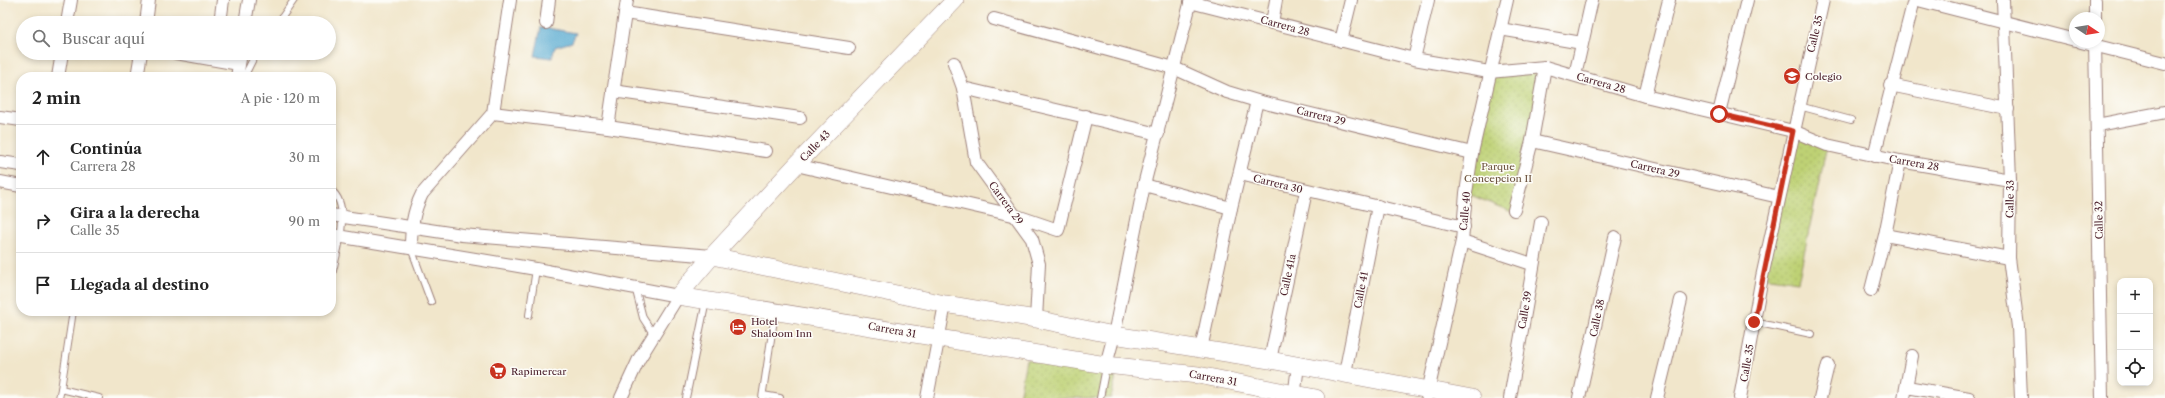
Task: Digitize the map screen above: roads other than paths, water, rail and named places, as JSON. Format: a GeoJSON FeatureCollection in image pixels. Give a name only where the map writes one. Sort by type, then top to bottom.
{"type":"FeatureCollection","features":[{"type":"Feature","properties":{"kind":"street"},"geometry":{"type":"LineString","coordinates":[[68,16],[70,0]]}},
{"type":"Feature","properties":{"kind":"street"},"geometry":{"type":"LineString","coordinates":[[147,16],[149,0]]}},
{"type":"Feature","properties":{"kind":"street"},"geometry":{"type":"LineString","coordinates":[[221,16],[223,0]]}},
{"type":"Feature","properties":{"kind":"street"},"geometry":{"type":"LineString","coordinates":[[246,16],[249,0]]}},
{"type":"Feature","properties":{"kind":"street"},"geometry":{"type":"LineString","coordinates":[[411,248],[411,227],[415,208],[422,194],[493,113],[510,0]]}},
{"type":"Feature","properties":{"kind":"street"},"geometry":{"type":"LineString","coordinates":[[546,23],[549,0]]}},
{"type":"Feature","properties":{"kind":"street"},"geometry":{"type":"LineString","coordinates":[[608,127],[627,0]]}},
{"type":"Feature","properties":{"kind":"street","name":"Calle 43"},"geometry":{"type":"LineString","coordinates":[[678,296],[712,256],[796,165],[955,0]]}},
{"type":"Feature","properties":{"kind":"street"},"geometry":{"type":"LineString","coordinates":[[1272,23],[1276,0]]}},
{"type":"Feature","properties":{"kind":"street"},"geometry":{"type":"LineString","coordinates":[[1341,41],[1351,0]]}},
{"type":"Feature","properties":{"kind":"street"},"geometry":{"type":"LineString","coordinates":[[1414,59],[1428,0]]}},
{"type":"Feature","properties":{"kind":"street","name":"Calle 40"},"geometry":{"type":"LineString","coordinates":[[1427,394],[1462,240],[1466,193],[1472,153],[1507,0]]}},
{"type":"Feature","properties":{"kind":"street"},"geometry":{"type":"LineString","coordinates":[[1575,75],[1592,0]]}},
{"type":"Feature","properties":{"kind":"street"},"geometry":{"type":"LineString","coordinates":[[1645,96],[1669,0]]}},
{"type":"Feature","properties":{"kind":"street"},"geometry":{"type":"LineString","coordinates":[[1719,114],[1747,0]]}},
{"type":"Feature","properties":{"kind":"street","name":"Calle 35"},"geometry":{"type":"LineString","coordinates":[[1740,398],[1779,197],[1823,0]]}},
{"type":"Feature","properties":{"kind":"street"},"geometry":{"type":"LineString","coordinates":[[1874,156],[1890,85],[1914,0]]}},
{"type":"Feature","properties":{"kind":"street"},"geometry":{"type":"LineString","coordinates":[[1918,0],[2069,38]]}},
{"type":"Feature","properties":{"kind":"street","name":"Calle 33"},"geometry":{"type":"LineString","coordinates":[[2003,0],[2010,180],[2009,258],[2018,327],[2021,398]]}},
{"type":"Feature","properties":{"kind":"street"},"geometry":{"type":"LineString","coordinates":[[2095,0],[2095,12]]}},
{"type":"Feature","properties":{"kind":"street","name":"Carrera 28"},"geometry":{"type":"LineString","coordinates":[[1174,68],[1190,1],[1414,59],[1490,72],[1545,67],[1645,96],[1793,131],[1827,145],[1900,161],[2010,180]]}},
{"type":"Feature","properties":{"kind":"street"},"geometry":{"type":"LineString","coordinates":[[625,13],[849,48]]}},
{"type":"Feature","properties":{"kind":"street","name":"Carrera 29"},"geometry":{"type":"LineString","coordinates":[[994,19],[1174,68],[1227,92],[1257,101],[1472,153]]}},
{"type":"Feature","properties":{"kind":"street"},"geometry":{"type":"LineString","coordinates":[[1500,29],[1582,43]]}},
{"type":"Feature","properties":{"kind":"street"},"geometry":{"type":"LineString","coordinates":[[2105,47],[2165,63]]}},
{"type":"Feature","properties":{"kind":"street","name":"Calle 32"},"geometry":{"type":"LineString","coordinates":[[2095,48],[2102,398]]}},
{"type":"Feature","properties":{"kind":"street"},"geometry":{"type":"LineString","coordinates":[[59,72],[61,60]]}},
{"type":"Feature","properties":{"kind":"street"},"geometry":{"type":"LineString","coordinates":[[138,72],[140,60]]}},
{"type":"Feature","properties":{"kind":"street"},"geometry":{"type":"LineString","coordinates":[[238,72],[240,60]]}},
{"type":"Feature","properties":{"kind":"street","name":"Carrera 29"},"geometry":{"type":"LineString","coordinates":[[954,63],[963,88],[976,162],[1017,216],[1032,240],[1039,264],[1036,319]]}},
{"type":"Feature","properties":{"kind":"street"},"geometry":{"type":"LineString","coordinates":[[1514,210],[1532,141],[1545,67]]}},
{"type":"Feature","properties":{"kind":"street"},"geometry":{"type":"LineString","coordinates":[[1106,365],[1114,335],[1144,185],[1174,68]]}},
{"type":"Feature","properties":{"kind":"street"},"geometry":{"type":"LineString","coordinates":[[1890,85],[2008,109]]}},
{"type":"Feature","properties":{"kind":"street"},"geometry":{"type":"LineString","coordinates":[[963,88],[1158,134]]}},
{"type":"Feature","properties":{"kind":"street"},"geometry":{"type":"LineString","coordinates":[[613,91],[800,118]]}},
{"type":"Feature","properties":{"kind":"street"},"geometry":{"type":"LineString","coordinates":[[1240,174],[1257,101]]}},
{"type":"Feature","properties":{"kind":"street"},"geometry":{"type":"LineString","coordinates":[[2097,125],[2165,112]]}},
{"type":"Feature","properties":{"kind":"street"},"geometry":{"type":"LineString","coordinates":[[493,113],[608,127],[766,151]]}},
{"type":"Feature","properties":{"kind":"street"},"geometry":{"type":"LineString","coordinates":[[796,165],[1017,216],[1058,230],[1086,116]]}},
{"type":"Feature","properties":{"kind":"street"},"geometry":{"type":"LineString","coordinates":[[0,117],[16,119]]}},
{"type":"Feature","properties":{"kind":"street","name":"Carrera 29"},"geometry":{"type":"LineString","coordinates":[[1532,141],[1779,197]]}},
{"type":"Feature","properties":{"kind":"street"},"geometry":{"type":"LineString","coordinates":[[1871,290],[1885,235],[1900,161]]}},
{"type":"Feature","properties":{"kind":"street"},"geometry":{"type":"LineString","coordinates":[[0,162],[16,164]]}},
{"type":"Feature","properties":{"kind":"street","name":"Carrera 30"},"geometry":{"type":"LineString","coordinates":[[1201,349],[1231,208],[1240,174],[1306,191],[1378,206],[1464,227]]}},
{"type":"Feature","properties":{"kind":"street"},"geometry":{"type":"LineString","coordinates":[[0,182],[16,185]]}},
{"type":"Feature","properties":{"kind":"street"},"geometry":{"type":"LineString","coordinates":[[1144,185],[1231,208]]}},
{"type":"Feature","properties":{"kind":"street","name":"Calle 41a"},"geometry":{"type":"LineString","coordinates":[[1270,360],[1306,191]]}},
{"type":"Feature","properties":{"kind":"street","name":"Calle 41"},"geometry":{"type":"LineString","coordinates":[[1345,373],[1378,206]]}},
{"type":"Feature","properties":{"kind":"street"},"geometry":{"type":"LineString","coordinates":[[337,215],[462,235],[712,256],[945,304],[1036,319],[1114,335],[1345,373],[1427,394],[1472,398]]}},
{"type":"Feature","properties":{"kind":"street","name":"Calle 39"},"geometry":{"type":"LineString","coordinates":[[1510,398],[1532,264],[1541,222]]}},
{"type":"Feature","properties":{"kind":"street"},"geometry":{"type":"LineString","coordinates":[[1885,235],[2009,258]]}},
{"type":"Feature","properties":{"kind":"street"},"geometry":{"type":"LineString","coordinates":[[336,236],[536,269],[678,296],[639,359],[621,398]]}},
{"type":"Feature","properties":{"kind":"street","name":"Calle 38"},"geometry":{"type":"LineString","coordinates":[[1579,398],[1615,237]]}},
{"type":"Feature","properties":{"kind":"street"},"geometry":{"type":"LineString","coordinates":[[1462,240],[1532,264]]}},
{"type":"Feature","properties":{"kind":"street","name":"Carrera 31"},"geometry":{"type":"LineString","coordinates":[[678,296],[776,310],[1106,365],[1198,375],[1294,396],[1316,398]]}},
{"type":"Feature","properties":{"kind":"street"},"geometry":{"type":"LineString","coordinates":[[1657,398],[1681,300]]}},
{"type":"Feature","properties":{"kind":"street"},"geometry":{"type":"LineString","coordinates":[[926,398],[945,304]]}},
{"type":"Feature","properties":{"kind":"street"},"geometry":{"type":"LineString","coordinates":[[1912,356],[1905,392],[1969,398]]}},
{"type":"Feature","properties":{"kind":"street"},"geometry":{"type":"LineString","coordinates":[[1294,396],[1298,365]]}},
{"type":"Feature","properties":{"kind":"street"},"geometry":{"type":"LineString","coordinates":[[1820,398],[1828,365]]}},
{"type":"Feature","properties":{"kind":"lane"},"geometry":{"type":"LineString","coordinates":[[283,16],[294,0]]}},
{"type":"Feature","properties":{"kind":"lane"},"geometry":{"type":"LineString","coordinates":[[246,72],[252,60]]}},
{"type":"Feature","properties":{"kind":"lane"},"geometry":{"type":"LineString","coordinates":[[1799,106],[1851,120]]}},
{"type":"Feature","properties":{"kind":"lane"},"geometry":{"type":"LineString","coordinates":[[336,194],[342,205],[337,215],[336,226]]}},
{"type":"Feature","properties":{"kind":"lane"},"geometry":{"type":"LineString","coordinates":[[411,248],[431,302]]}},
{"type":"Feature","properties":{"kind":"lane"},"geometry":{"type":"LineString","coordinates":[[529,315],[536,269]]}},
{"type":"Feature","properties":{"kind":"lane"},"geometry":{"type":"LineString","coordinates":[[635,287],[643,318],[654,335]]}},
{"type":"Feature","properties":{"kind":"lane"},"geometry":{"type":"LineString","coordinates":[[686,398],[707,300]]}},
{"type":"Feature","properties":{"kind":"lane"},"geometry":{"type":"LineString","coordinates":[[776,310],[763,396],[780,398]]}},
{"type":"Feature","properties":{"kind":"lane"},"geometry":{"type":"LineString","coordinates":[[59,398],[72,316]]}},
{"type":"Feature","properties":{"kind":"lane"},"geometry":{"type":"LineString","coordinates":[[1754,322],[1811,334]]}},
{"type":"Feature","properties":{"kind":"lane"},"geometry":{"type":"LineString","coordinates":[[1100,398],[1106,365]]}},
{"type":"Feature","properties":{"kind":"lane"},"geometry":{"type":"LineString","coordinates":[[61,389],[99,398]]}},
{"type":"Feature","properties":{"kind":"water"},"geometry":{"type":"Polygon","coordinates":[[[541,27],[576,33],[572,42],[555,47],[552,58],[535,56],[541,27]]]}},
{"type":"Feature","properties":{"kind":"place","name":"Colegio"},"geometry":{"type":"Point","coordinates":[1792,76]}},
{"type":"Feature","properties":{"kind":"place","name":"Hotel Shaloom Inn"},"geometry":{"type":"Point","coordinates":[738,327]}},
{"type":"Feature","properties":{"kind":"place","name":"Rapimercar"},"geometry":{"type":"Point","coordinates":[498,371]}},
{"type":"Feature","properties":{"kind":"park label","name":"Parque Concepcion II"},"geometry":{"type":"Point","coordinates":[1498,172]}}]}
